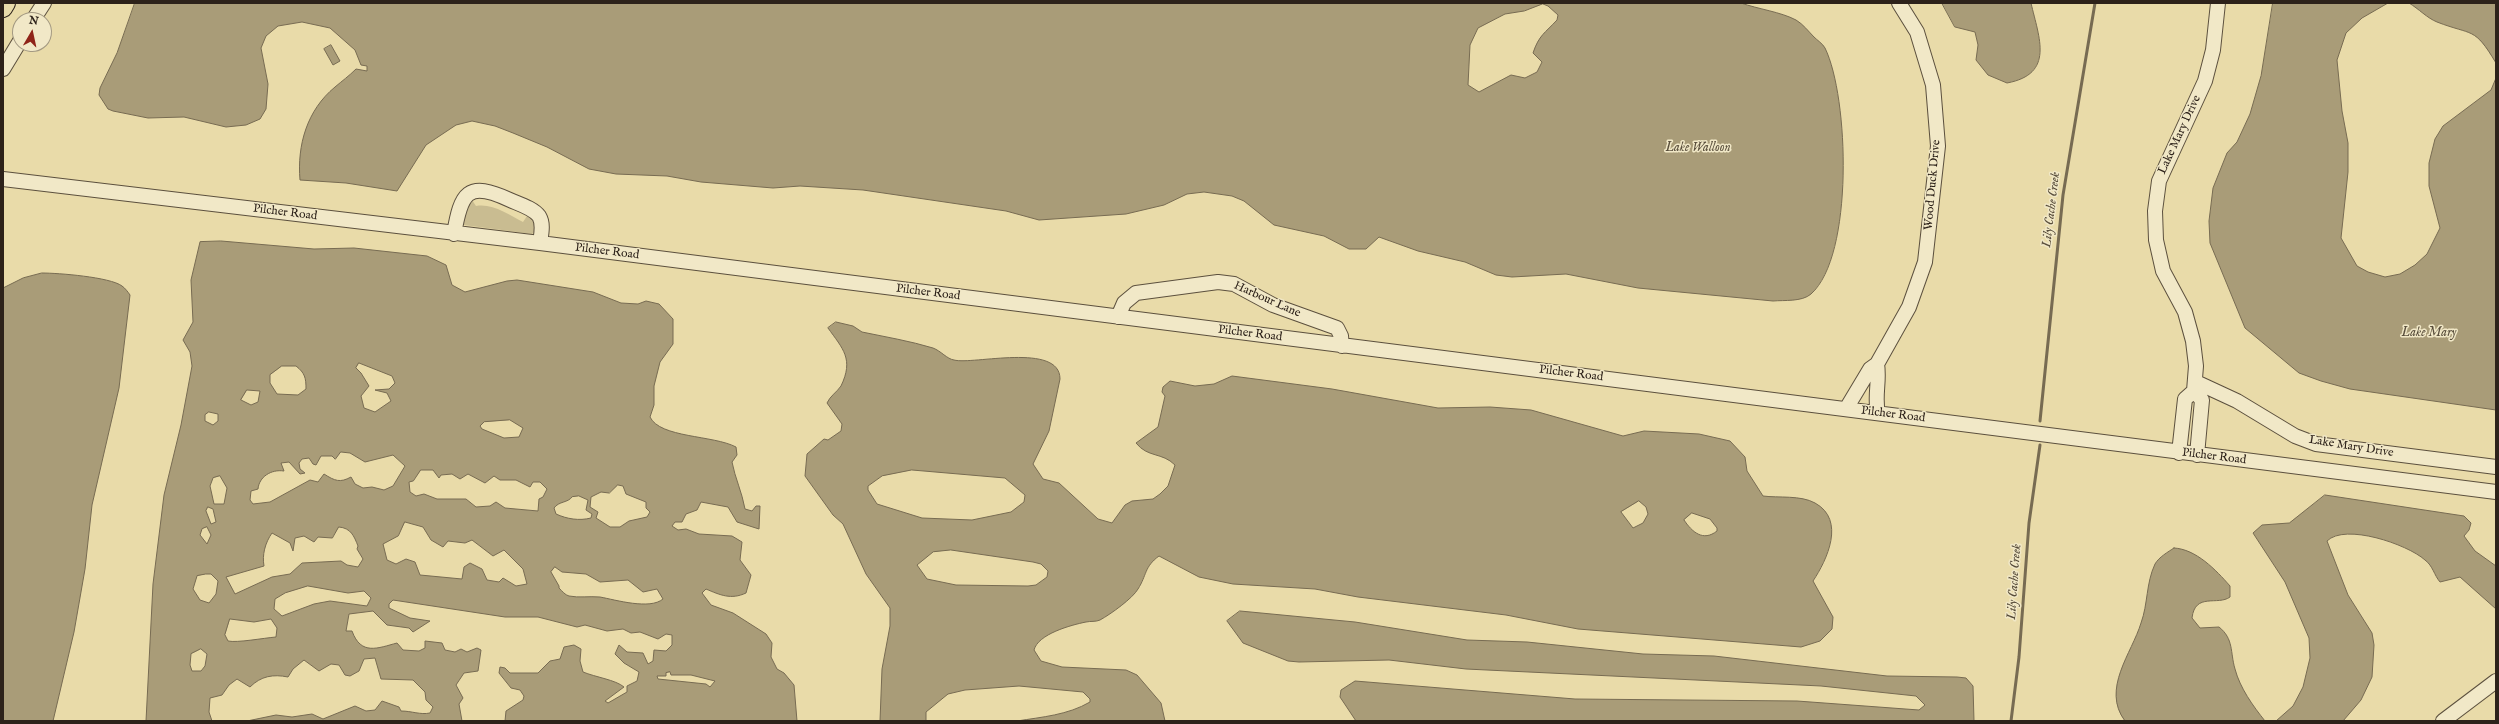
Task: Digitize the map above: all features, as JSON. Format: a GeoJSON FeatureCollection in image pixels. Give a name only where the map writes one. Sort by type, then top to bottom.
{"type":"FeatureCollection","features":[{"type":"Feature","properties":{"kind":"main road"},"geometry":{"type":"LineString","coordinates":[[3,8],[6,3]]}},
{"type":"Feature","properties":{"kind":"street"},"geometry":{"type":"LineString","coordinates":[[39,12],[44,3]]}},
{"type":"Feature","properties":{"kind":"street","name":"Wood Duck Drive"},"geometry":{"type":"LineString","coordinates":[[1846,409],[1870,369],[1877,364],[1909,307],[1925,262],[1938,146],[1933,85],[1917,32],[1899,3]]}},
{"type":"Feature","properties":{"kind":"street","name":"Lake Mary Drive"},"geometry":{"type":"LineString","coordinates":[[2197,455],[2202,400],[2195,387],[2193,341],[2185,312],[2163,271],[2156,240],[2155,211],[2159,182],[2205,81],[2213,50],[2218,3]]}},
{"type":"Feature","properties":{"kind":"street"},"geometry":{"type":"LineString","coordinates":[[3,68],[13,52]]}},
{"type":"Feature","properties":{"kind":"street","name":"Pilcher Road"},"geometry":{"type":"LineString","coordinates":[[3,179],[454,234],[540,243],[1342,346],[1878,412],[2179,453],[2496,492]]}},
{"type":"Feature","properties":{"kind":"street"},"geometry":{"type":"LineString","coordinates":[[454,234],[462,199],[471,193],[488,191],[527,208],[539,216],[542,221],[540,243]]}},
{"type":"Feature","properties":{"kind":"street","name":"Harbour Lane"},"geometry":{"type":"LineString","coordinates":[[1118,317],[1124,302],[1136,293],[1218,282],[1234,284],[1279,308],[1337,328],[1342,346]]}},
{"type":"Feature","properties":{"kind":"street"},"geometry":{"type":"LineString","coordinates":[[1877,364],[1879,374],[1875,398],[1878,412]]}},
{"type":"Feature","properties":{"kind":"street"},"geometry":{"type":"LineString","coordinates":[[2179,453],[2185,399],[2195,387]]}},
{"type":"Feature","properties":{"kind":"street","name":"Lake Mary Drive"},"geometry":{"type":"LineString","coordinates":[[2195,387],[2237,401],[2295,436],[2316,444],[2496,467]]}},
{"type":"Feature","properties":{"kind":"street"},"geometry":{"type":"LineString","coordinates":[[2183,417],[2200,420]]}},
{"type":"Feature","properties":{"kind":"street"},"geometry":{"type":"LineString","coordinates":[[2443,721],[2496,681]]}},
{"type":"Feature","properties":{"kind":"shaded area"},"geometry":{"type":"Polygon","coordinates":[[[470,197],[476,206],[489,206],[495,208],[523,222],[529,213],[535,220],[535,231],[532,234],[464,225],[462,223],[470,197]]]}},
{"type":"Feature","properties":{"kind":"water","name":"Lake Walloon"},"geometry":{"type":"Polygon","coordinates":[[[135,3],[1741,3],[1796,20],[1825,48],[1833,71],[1839,102],[1843,175],[1841,212],[1835,246],[1825,275],[1811,294],[1807,297],[1798,299],[1773,301],[1638,288],[1566,274],[1512,277],[1496,275],[1465,262],[1418,251],[1379,237],[1366,249],[1349,249],[1324,236],[1274,225],[1244,201],[1232,196],[1204,192],[1187,194],[1164,205],[1126,214],[1039,220],[1006,211],[863,190],[800,186],[773,188],[701,182],[667,176],[616,174],[589,169],[547,147],[513,133],[495,126],[472,121],[456,125],[426,145],[397,191],[346,183],[300,180],[299,167],[302,141],[317,106],[325,96],[356,69],[367,71],[367,66],[361,65],[355,50],[330,28],[302,22],[278,26],[266,36],[261,48],[268,84],[266,109],[260,119],[246,125],[226,127],[184,117],[148,118],[108,109],[99,95],[100,88],[117,53],[135,3]],[[1543,4],[1524,11],[1505,14],[1478,28],[1470,45],[1468,85],[1479,92],[1511,75],[1525,78],[1537,72],[1542,62],[1533,53],[1535,47],[1540,38],[1557,20],[1558,15],[1548,6],[1543,4]]]}},
{"type":"Feature","properties":{"kind":"water"},"geometry":{"type":"Polygon","coordinates":[[[1942,3],[2031,3],[2040,41],[2038,63],[2032,72],[2022,78],[2007,83],[1988,75],[1976,60],[1978,45],[1975,32],[1955,27],[1942,3]]]}},
{"type":"Feature","properties":{"kind":"water","name":"Lake Mary"},"geometry":{"type":"Polygon","coordinates":[[[2273,3],[2388,3],[2362,18],[2346,33],[2337,60],[2342,111],[2348,143],[2348,172],[2341,238],[2357,266],[2368,272],[2385,277],[2400,274],[2415,265],[2427,254],[2440,228],[2429,186],[2429,163],[2435,139],[2443,126],[2491,90],[2496,78],[2496,410],[2350,389],[2321,381],[2299,373],[2245,328],[2210,243],[2209,221],[2213,188],[2227,153],[2237,142],[2250,114],[2261,76],[2273,3]]]}},
{"type":"Feature","properties":{"kind":"water"},"geometry":{"type":"Polygon","coordinates":[[[2409,3],[2496,3],[2496,63],[2489,51],[2477,37],[2466,31],[2433,20],[2409,3]]]}},
{"type":"Feature","properties":{"kind":"water"},"geometry":{"type":"Polygon","coordinates":[[[331,45],[340,61],[333,65],[324,49],[331,45]]]}},
{"type":"Feature","properties":{"kind":"water"},"geometry":{"type":"Polygon","coordinates":[[[221,241],[314,249],[354,248],[427,256],[446,265],[452,285],[465,292],[507,281],[517,280],[593,292],[621,303],[638,304],[646,301],[659,304],[673,319],[673,344],[660,362],[654,386],[654,405],[650,417],[656,424],[664,429],[676,433],[726,443],[736,447],[737,455],[732,462],[745,509],[752,511],[756,506],[760,506],[759,529],[737,522],[728,507],[701,502],[697,510],[686,514],[682,522],[675,522],[672,526],[678,530],[686,529],[699,534],[732,536],[742,542],[740,560],[751,575],[746,593],[735,596],[726,596],[706,589],[702,593],[711,605],[733,613],[766,634],[772,643],[771,657],[777,669],[784,673],[794,685],[797,721],[505,721],[506,711],[523,700],[524,696],[520,690],[511,688],[499,673],[500,667],[505,668],[510,673],[538,673],[550,661],[560,659],[564,647],[574,645],[581,649],[580,661],[583,672],[616,682],[624,687],[605,701],[608,703],[627,692],[627,686],[637,681],[639,672],[624,663],[615,654],[619,645],[627,652],[643,653],[648,664],[653,661],[654,650],[666,651],[672,645],[672,635],[666,634],[658,639],[640,632],[631,633],[623,629],[607,631],[585,625],[577,627],[538,617],[505,617],[393,600],[389,604],[389,608],[410,618],[430,621],[413,632],[409,628],[387,625],[373,611],[349,614],[346,631],[352,631],[360,644],[371,648],[383,647],[397,643],[403,650],[419,651],[425,648],[425,641],[442,643],[445,650],[455,652],[461,649],[467,652],[477,648],[481,650],[478,671],[464,673],[456,685],[463,698],[459,704],[462,721],[247,721],[276,715],[292,717],[312,714],[323,719],[355,706],[366,711],[375,710],[382,701],[399,707],[401,711],[423,714],[430,713],[433,707],[426,700],[425,692],[413,680],[381,679],[375,658],[364,659],[359,671],[350,676],[345,675],[339,665],[331,664],[319,671],[304,660],[293,669],[288,677],[272,676],[263,678],[258,680],[250,687],[237,679],[229,685],[222,695],[210,698],[209,712],[212,721],[146,721],[153,584],[164,495],[181,425],[192,366],[190,352],[183,340],[193,322],[191,280],[200,242],[221,241]],[[359,363],[356,368],[369,386],[361,396],[364,408],[375,412],[391,401],[387,393],[375,390],[389,389],[395,383],[392,376],[359,363]],[[282,366],[270,375],[270,383],[277,394],[298,395],[306,389],[304,376],[296,366],[282,366]],[[247,390],[241,400],[251,405],[258,402],[260,391],[247,390]],[[209,412],[205,415],[205,421],[213,425],[218,421],[218,414],[209,412]],[[510,420],[484,422],[480,426],[482,429],[504,438],[519,437],[523,428],[510,420]],[[341,452],[335,459],[332,456],[321,456],[316,465],[313,464],[309,458],[302,459],[299,463],[300,469],[305,473],[300,474],[289,462],[281,463],[284,471],[275,471],[266,475],[261,481],[258,489],[251,491],[250,500],[253,504],[270,502],[310,480],[318,482],[324,474],[341,481],[351,477],[355,484],[363,488],[372,487],[384,490],[393,486],[405,466],[393,455],[365,462],[350,453],[341,452]],[[421,470],[413,481],[409,482],[410,492],[416,496],[424,494],[437,499],[466,499],[476,507],[490,506],[496,502],[505,508],[538,511],[539,499],[543,497],[547,489],[540,482],[533,482],[530,487],[516,480],[500,480],[494,476],[485,483],[468,474],[460,479],[452,474],[441,475],[439,478],[433,470],[421,470]],[[220,476],[213,478],[210,486],[214,504],[224,504],[227,488],[220,476]],[[618,485],[609,493],[601,492],[591,497],[590,507],[598,512],[596,518],[610,527],[620,527],[629,521],[647,517],[650,512],[646,508],[646,502],[626,494],[623,486],[618,485]],[[579,496],[572,497],[558,504],[554,508],[556,514],[573,519],[591,518],[592,514],[586,510],[588,500],[579,496]],[[208,507],[206,511],[211,524],[216,522],[213,509],[208,507]],[[405,522],[398,536],[383,544],[387,560],[396,564],[406,559],[415,562],[420,575],[462,579],[464,567],[470,563],[482,569],[487,580],[499,582],[503,578],[516,586],[527,584],[523,569],[504,550],[493,556],[472,540],[465,543],[448,541],[443,547],[431,540],[423,527],[405,522]],[[207,527],[202,529],[200,535],[207,544],[211,535],[207,527]],[[339,527],[332,538],[318,537],[314,542],[304,536],[295,538],[293,551],[290,543],[272,533],[265,549],[263,558],[264,566],[226,577],[235,594],[272,577],[290,574],[302,563],[341,561],[347,565],[358,567],[363,559],[357,549],[358,546],[353,536],[346,529],[339,527]],[[555,567],[551,572],[559,588],[569,596],[600,597],[642,604],[650,604],[663,599],[657,589],[643,592],[628,580],[600,582],[586,574],[562,572],[555,567]],[[211,574],[197,576],[193,589],[200,600],[209,603],[216,594],[218,581],[211,574]],[[308,586],[285,593],[275,599],[274,609],[282,616],[314,604],[330,601],[367,606],[371,598],[364,591],[348,593],[308,586]],[[230,619],[225,635],[228,641],[276,637],[277,628],[271,619],[254,622],[230,619]],[[201,649],[191,654],[190,665],[192,671],[201,671],[205,666],[207,654],[201,649]],[[670,672],[666,673],[666,676],[657,676],[658,679],[706,684],[710,687],[715,681],[691,675],[671,675],[670,672]]]}},
{"type":"Feature","properties":{"kind":"water"},"geometry":{"type":"Polygon","coordinates":[[[42,273],[107,280],[122,286],[130,295],[119,388],[92,505],[85,569],[74,632],[53,721],[3,721],[3,288],[23,278],[42,273]]]}},
{"type":"Feature","properties":{"kind":"water"},"geometry":{"type":"Polygon","coordinates":[[[836,322],[853,326],[862,332],[933,348],[954,360],[964,361],[1031,358],[1046,361],[1056,368],[1060,379],[1049,431],[1033,464],[1043,479],[1059,483],[1098,519],[1112,523],[1125,505],[1132,501],[1153,499],[1168,486],[1175,465],[1165,458],[1145,451],[1136,443],[1158,427],[1165,396],[1162,392],[1163,387],[1170,381],[1195,386],[1214,384],[1232,376],[1332,389],[1438,408],[1490,407],[1531,410],[1623,436],[1644,431],[1699,434],[1730,441],[1745,457],[1747,471],[1763,496],[1809,500],[1824,510],[1830,519],[1832,530],[1828,552],[1813,581],[1833,617],[1832,629],[1820,641],[1801,647],[1578,629],[1506,615],[1358,597],[1315,589],[1233,584],[1199,577],[1159,556],[1148,568],[1135,593],[1116,610],[1098,621],[1080,623],[1056,631],[1042,639],[1034,650],[1041,661],[1062,667],[1126,670],[1137,675],[1161,703],[1165,721],[1017,721],[1064,713],[1090,702],[1090,699],[1083,692],[1019,686],[965,690],[948,694],[926,712],[926,721],[880,721],[882,669],[890,626],[890,608],[866,574],[843,524],[833,515],[805,476],[807,454],[824,439],[828,440],[841,431],[842,424],[827,403],[841,386],[845,377],[847,361],[842,348],[828,328],[836,322]],[[912,470],[882,476],[868,486],[868,490],[877,504],[922,518],[972,520],[1011,512],[1024,502],[1025,495],[1005,478],[912,470]],[[1639,501],[1621,512],[1633,528],[1643,523],[1648,514],[1646,507],[1639,501]],[[1692,513],[1684,520],[1694,532],[1703,536],[1707,536],[1717,531],[1717,528],[1710,519],[1692,513]],[[951,550],[933,552],[917,565],[927,579],[956,585],[1028,586],[1036,585],[1047,577],[1048,571],[1041,564],[1033,562],[951,550]]]}},
{"type":"Feature","properties":{"kind":"water"},"geometry":{"type":"Polygon","coordinates":[[[2325,495],[2464,516],[2471,523],[2469,530],[2464,536],[2475,551],[2496,566],[2496,609],[2460,577],[2440,582],[2428,562],[2405,548],[2391,542],[2361,535],[2347,534],[2336,536],[2327,541],[2348,595],[2372,633],[2374,645],[2372,677],[2361,700],[2343,721],[2276,721],[2293,706],[2303,687],[2310,658],[2309,638],[2285,582],[2253,533],[2262,525],[2289,523],[2325,495]]]}},
{"type":"Feature","properties":{"kind":"water"},"geometry":{"type":"Polygon","coordinates":[[[2174,548],[2182,549],[2198,556],[2212,567],[2230,586],[2230,597],[2202,602],[2194,610],[2192,618],[2200,628],[2219,627],[2227,636],[2231,646],[2233,663],[2240,683],[2265,721],[2125,721],[2118,709],[2116,696],[2117,684],[2143,616],[2152,571],[2159,559],[2174,548]]]}},
{"type":"Feature","properties":{"kind":"water"},"geometry":{"type":"Polygon","coordinates":[[[1240,611],[1355,622],[1467,640],[1527,642],[1643,654],[1714,656],[1887,676],[1966,678],[1973,686],[1974,721],[1356,721],[1340,697],[1341,690],[1355,681],[1575,699],[1797,701],[1919,710],[1925,705],[1916,696],[1821,686],[1466,669],[1389,660],[1288,661],[1243,643],[1227,621],[1240,611]]]}},
{"type":"Feature","properties":{"kind":"waterway","name":"Lily Cache Creek"},"geometry":{"type":"LineString","coordinates":[[2040,421],[2063,195],[2095,3]]}},
{"type":"Feature","properties":{"kind":"waterway","name":"Lily Cache Creek"},"geometry":{"type":"LineString","coordinates":[[2011,721],[2019,657],[2029,523],[2040,445]]}}]}
